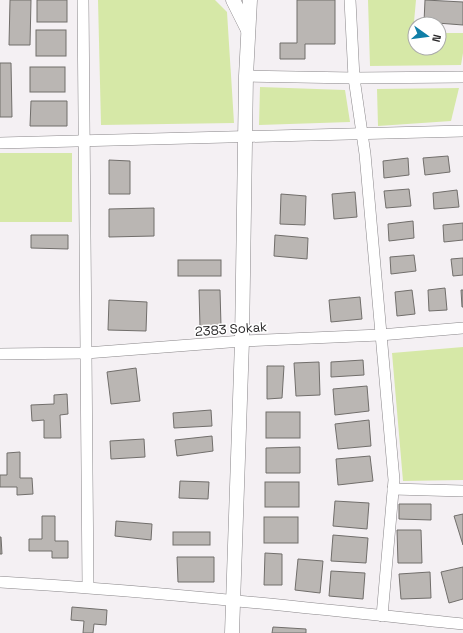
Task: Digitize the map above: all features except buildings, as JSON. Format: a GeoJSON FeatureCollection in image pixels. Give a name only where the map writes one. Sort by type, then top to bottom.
{"type":"FeatureCollection","features":[{"type":"Feature","properties":{"kind":"street"},"geometry":{"type":"LineString","coordinates":[[83,0],[88,588]]}},
{"type":"Feature","properties":{"kind":"street"},"geometry":{"type":"LineString","coordinates":[[233,0],[249,32]]}},
{"type":"Feature","properties":{"kind":"street"},"geometry":{"type":"LineString","coordinates":[[232,633],[242,341],[246,76],[250,0]]}},
{"type":"Feature","properties":{"kind":"street"},"geometry":{"type":"LineString","coordinates":[[350,0],[354,78],[365,154],[394,480],[382,616]]}},
{"type":"Feature","properties":{"kind":"street"},"geometry":{"type":"LineString","coordinates":[[246,76],[354,78],[463,77]]}},
{"type":"Feature","properties":{"kind":"street"},"geometry":{"type":"LineString","coordinates":[[0,143],[463,131]]}},
{"type":"Feature","properties":{"kind":"street","name":"2383 Sokak"},"geometry":{"type":"LineString","coordinates":[[0,354],[86,353],[242,341],[380,335],[463,328]]}},
{"type":"Feature","properties":{"kind":"street"},"geometry":{"type":"LineString","coordinates":[[393,489],[463,490]]}},
{"type":"Feature","properties":{"kind":"street"},"geometry":{"type":"LineString","coordinates":[[0,582],[234,600],[463,624]]}},
{"type":"Feature","properties":{"kind":"green space"},"geometry":{"type":"Polygon","coordinates":[[[98,0],[215,0],[227,12],[234,123],[101,125],[98,0]]]}},
{"type":"Feature","properties":{"kind":"green space"},"geometry":{"type":"Polygon","coordinates":[[[368,0],[416,0],[415,16],[407,16],[407,56],[447,56],[447,33],[463,33],[463,53],[461,65],[370,66],[368,0]]]}},
{"type":"Feature","properties":{"kind":"green space"},"geometry":{"type":"Polygon","coordinates":[[[260,87],[345,90],[350,122],[259,125],[260,87]]]}},
{"type":"Feature","properties":{"kind":"green space"},"geometry":{"type":"Polygon","coordinates":[[[459,88],[451,121],[378,126],[377,89],[459,88]]]}},
{"type":"Feature","properties":{"kind":"green space"},"geometry":{"type":"Polygon","coordinates":[[[0,153],[72,153],[72,222],[0,222],[0,153]]]}},
{"type":"Feature","properties":{"kind":"green space"},"geometry":{"type":"Polygon","coordinates":[[[463,347],[463,480],[403,481],[392,353],[463,347]]]}}]}
